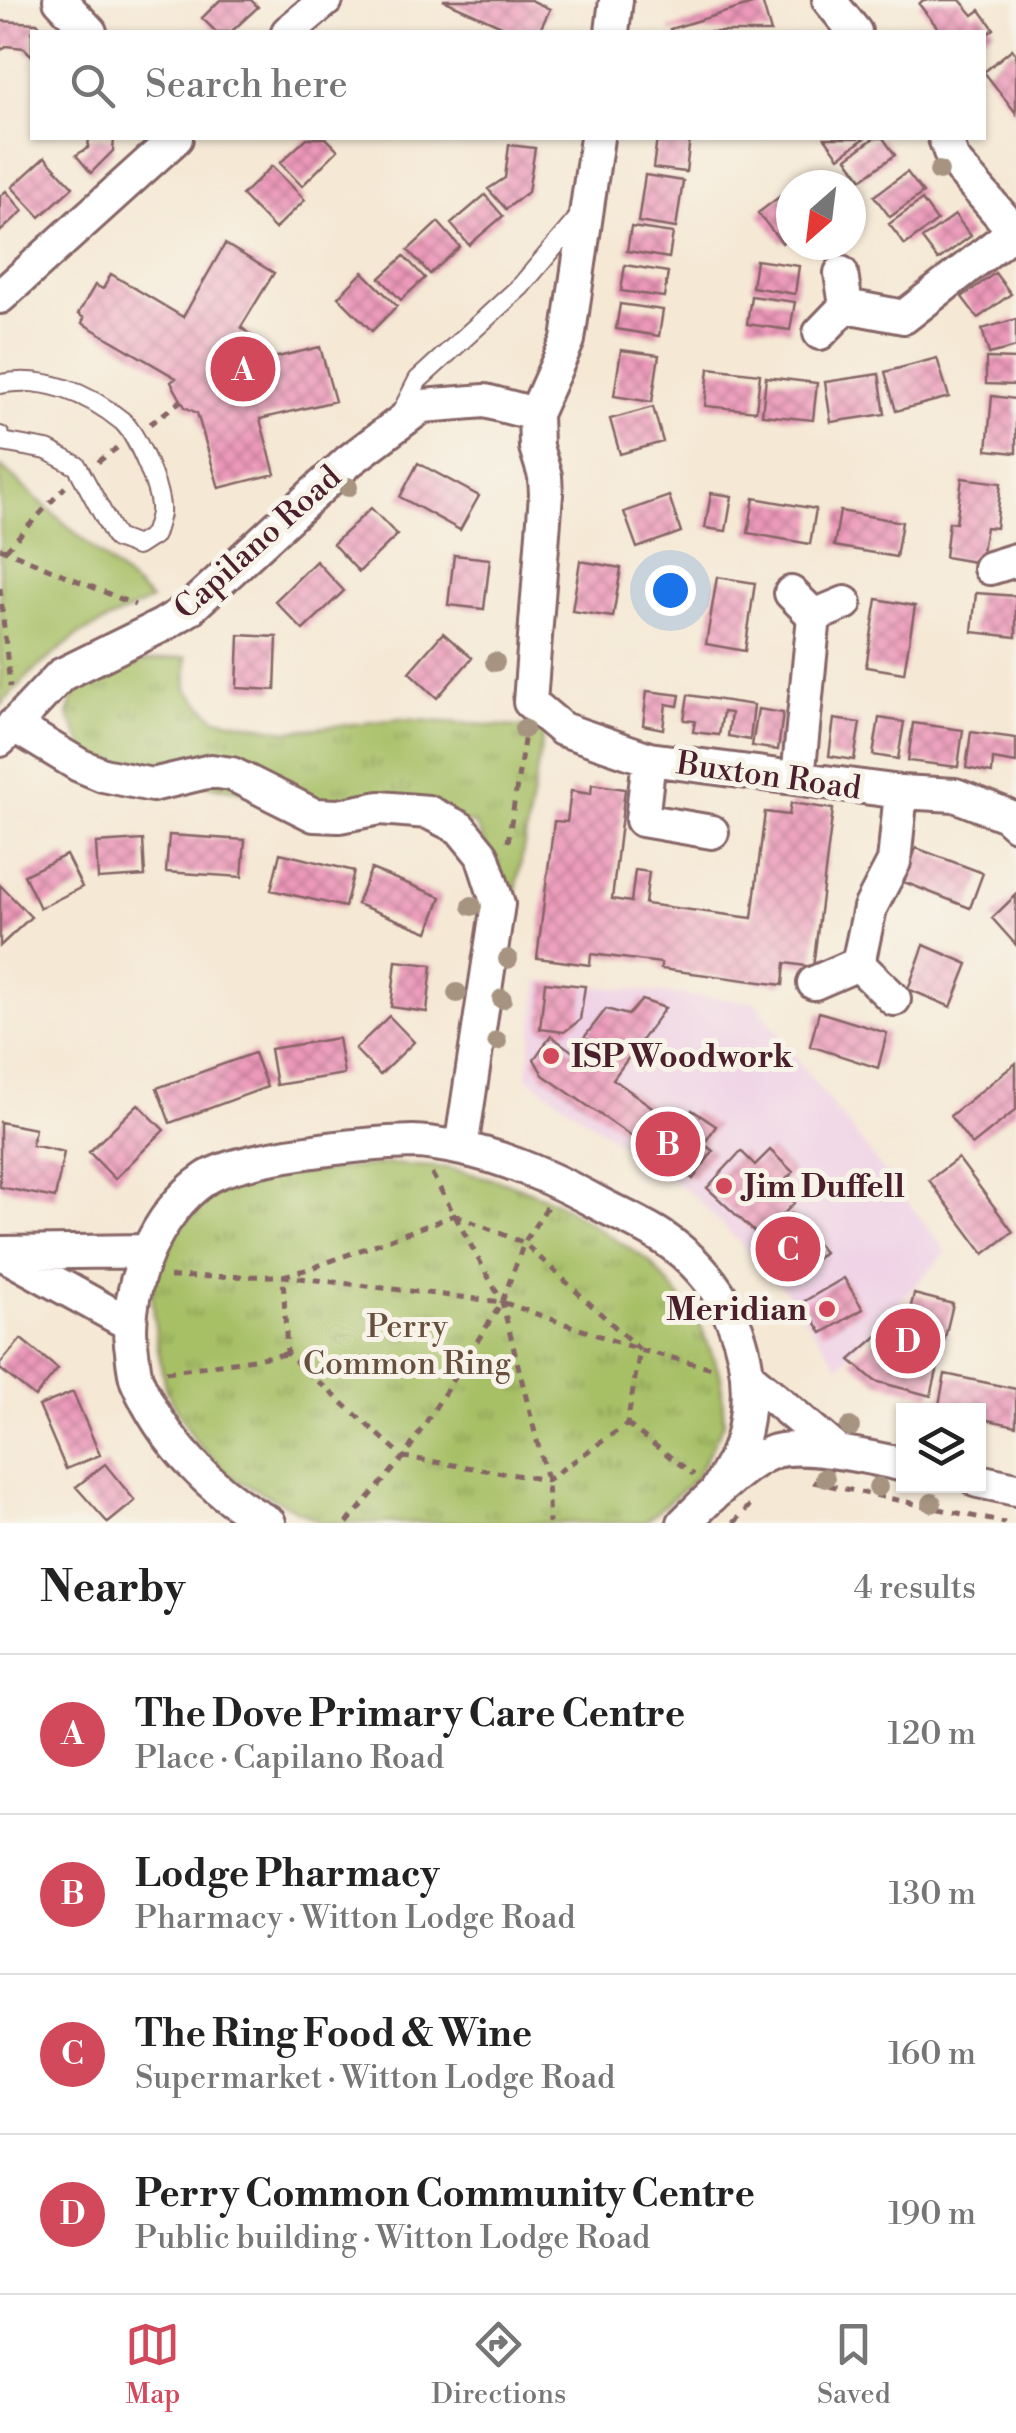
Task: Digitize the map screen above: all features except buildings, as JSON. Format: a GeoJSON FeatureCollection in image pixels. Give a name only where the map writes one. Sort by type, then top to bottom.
{"type":"FeatureCollection","features":[{"type":"Feature","properties":{"kind":"street"},"geometry":{"type":"LineString","coordinates":[[60,0],[88,30]]}},
{"type":"Feature","properties":{"kind":"street"},"geometry":{"type":"LineString","coordinates":[[290,30],[326,0]]}},
{"type":"Feature","properties":{"kind":"street"},"geometry":{"type":"LineString","coordinates":[[612,30],[616,0]]}},
{"type":"Feature","properties":{"kind":"street"},"geometry":{"type":"LineString","coordinates":[[828,0],[854,30]]}},
{"type":"Feature","properties":{"kind":"street"},"geometry":{"type":"LineString","coordinates":[[0,297],[174,140]]}},
{"type":"Feature","properties":{"kind":"street"},"geometry":{"type":"LineString","coordinates":[[530,702],[546,494],[536,447],[535,414],[568,340],[597,140]]}},
{"type":"Feature","properties":{"kind":"street"},"geometry":{"type":"LineString","coordinates":[[846,306],[904,318],[1015,232],[952,160],[945,140]]}},
{"type":"Feature","properties":{"kind":"street"},"geometry":{"type":"LineString","coordinates":[[841,273],[846,306]]}},
{"type":"Feature","properties":{"kind":"street"},"geometry":{"type":"LineString","coordinates":[[820,333],[846,306]]}},
{"type":"Feature","properties":{"kind":"street","name":"Capilano Road"},"geometry":{"type":"LineString","coordinates":[[6,733],[61,674],[189,609],[348,462],[422,406],[486,402],[535,414]]}},
{"type":"Feature","properties":{"kind":"street"},"geometry":{"type":"LineString","coordinates":[[798,778],[803,604],[845,603]]}},
{"type":"Feature","properties":{"kind":"street","name":"Buxton Road"},"geometry":{"type":"LineString","coordinates":[[530,702],[562,729],[649,759],[901,792],[955,795],[1006,815],[1016,824]]}},
{"type":"Feature","properties":{"kind":"street"},"geometry":{"type":"LineString","coordinates":[[6,733],[114,778],[152,785],[212,771],[232,774],[314,815],[340,816],[380,808],[428,812],[460,828],[482,856],[498,904],[461,1148]]}},
{"type":"Feature","properties":{"kind":"street"},"geometry":{"type":"LineString","coordinates":[[649,759],[642,820],[712,832]]}},
{"type":"Feature","properties":{"kind":"street"},"geometry":{"type":"LineString","coordinates":[[858,964],[870,908],[894,862],[901,792]]}},
{"type":"Feature","properties":{"kind":"street"},"geometry":{"type":"LineString","coordinates":[[814,983],[858,964]]}},
{"type":"Feature","properties":{"kind":"street"},"geometry":{"type":"LineString","coordinates":[[858,964],[894,1000]]}},
{"type":"Feature","properties":{"kind":"street"},"geometry":{"type":"LineString","coordinates":[[259,1521],[216,1486],[166,1436],[136,1378],[128,1323],[141,1264],[184,1195],[208,1176],[278,1156],[414,1142],[461,1148],[562,1183],[665,1239],[696,1265],[740,1332],[749,1376],[744,1431],[733,1463],[716,1492]]}},
{"type":"Feature","properties":{"kind":"street"},"geometry":{"type":"LineString","coordinates":[[0,1253],[141,1264]]}},
{"type":"Feature","properties":{"kind":"street"},"geometry":{"type":"LineString","coordinates":[[0,1253],[128,1323]]}},
{"type":"Feature","properties":{"kind":"street"},"geometry":{"type":"LineString","coordinates":[[749,1376],[836,1450]]}},
{"type":"Feature","properties":{"kind":"street"},"geometry":{"type":"LineString","coordinates":[[684,1523],[716,1492],[772,1452],[836,1450],[896,1463]]}},
{"type":"Feature","properties":{"kind":"street"},"geometry":{"type":"LineString","coordinates":[[986,1483],[1016,1489]]}},
{"type":"Feature","properties":{"kind":"lane"},"geometry":{"type":"LineString","coordinates":[[397,422],[418,380],[521,286],[587,208]]}},
{"type":"Feature","properties":{"kind":"lane"},"geometry":{"type":"LineString","coordinates":[[0,384],[44,382],[81,395],[125,423],[152,474],[160,511],[154,535],[137,546],[116,538],[77,466],[48,450],[2,442],[0,436]]}},
{"type":"Feature","properties":{"kind":"path"},"geometry":{"type":"LineString","coordinates":[[0,548],[128,601],[163,625]]}},
{"type":"Feature","properties":{"kind":"path"},"geometry":{"type":"LineString","coordinates":[[0,588],[6,733]]}},
{"type":"Feature","properties":{"kind":"path"},"geometry":{"type":"LineString","coordinates":[[506,849],[530,702]]}},
{"type":"Feature","properties":{"kind":"path"},"geometry":{"type":"LineString","coordinates":[[414,1142],[502,1302],[547,1480],[548,1523]]}},
{"type":"Feature","properties":{"kind":"path"},"geometry":{"type":"LineString","coordinates":[[347,1523],[404,1458],[502,1302],[524,1243],[562,1183]]}},
{"type":"Feature","properties":{"kind":"path"},"geometry":{"type":"LineString","coordinates":[[283,1276],[455,1215],[524,1243],[640,1350]]}},
{"type":"Feature","properties":{"kind":"path"},"geometry":{"type":"LineString","coordinates":[[141,1264],[502,1302],[640,1350],[749,1376]]}},
{"type":"Feature","properties":{"kind":"path"},"geometry":{"type":"LineString","coordinates":[[283,1276],[286,1354],[404,1458],[547,1480],[627,1424],[640,1350]]}},
{"type":"Feature","properties":{"kind":"path"},"geometry":{"type":"LineString","coordinates":[[136,1378],[286,1354]]}},
{"type":"Feature","properties":{"kind":"path"},"geometry":{"type":"LineString","coordinates":[[627,1424],[716,1492]]}},
{"type":"Feature","properties":{"kind":"path"},"geometry":{"type":"LineString","coordinates":[[803,1480],[1005,1523]]}},
{"type":"Feature","properties":{"kind":"path"},"geometry":{"type":"LineString","coordinates":[[734,1523],[762,1495]]}},
{"type":"Feature","properties":{"kind":"shaded area"},"geometry":{"type":"Polygon","coordinates":[[[539,981],[756,1002],[947,1252],[839,1366],[782,1286],[693,1195],[527,1077],[539,981]]]}},
{"type":"Feature","properties":{"kind":"green space"},"geometry":{"type":"Polygon","coordinates":[[[0,466],[151,600],[78,635],[32,672],[0,706],[0,466]]]}},
{"type":"Feature","properties":{"kind":"green space"},"geometry":{"type":"Polygon","coordinates":[[[186,657],[187,689],[215,718],[288,731],[401,719],[544,729],[514,902],[475,824],[230,789],[87,753],[68,715],[76,689],[138,662],[186,657]]]}},
{"type":"Feature","properties":{"kind":"green space","name":"Perry Common Ring"},"geometry":{"type":"Polygon","coordinates":[[[389,1164],[448,1168],[512,1184],[556,1202],[649,1261],[698,1319],[721,1377],[724,1423],[695,1479],[644,1523],[321,1523],[230,1476],[195,1441],[165,1388],[156,1337],[151,1283],[162,1248],[210,1195],[278,1175],[389,1164]]]}},
{"type":"Feature","properties":{"kind":"place","name":"The Dove Primary Care Centre"},"geometry":{"type":"Point","coordinates":[243,369]}},
{"type":"Feature","properties":{"kind":"place","name":"ISP Woodwork"},"geometry":{"type":"Point","coordinates":[551,1056]}},
{"type":"Feature","properties":{"kind":"place","name":"Lodge Pharmacy"},"geometry":{"type":"Point","coordinates":[668,1144]}},
{"type":"Feature","properties":{"kind":"place","name":"Jim Duffell"},"geometry":{"type":"Point","coordinates":[724,1186]}},
{"type":"Feature","properties":{"kind":"place","name":"The Ring Food & Wine"},"geometry":{"type":"Point","coordinates":[788,1249]}},
{"type":"Feature","properties":{"kind":"place","name":"Meridian"},"geometry":{"type":"Point","coordinates":[827,1309]}},
{"type":"Feature","properties":{"kind":"place","name":"Perry Common Community Centre"},"geometry":{"type":"Point","coordinates":[908,1341]}}]}
